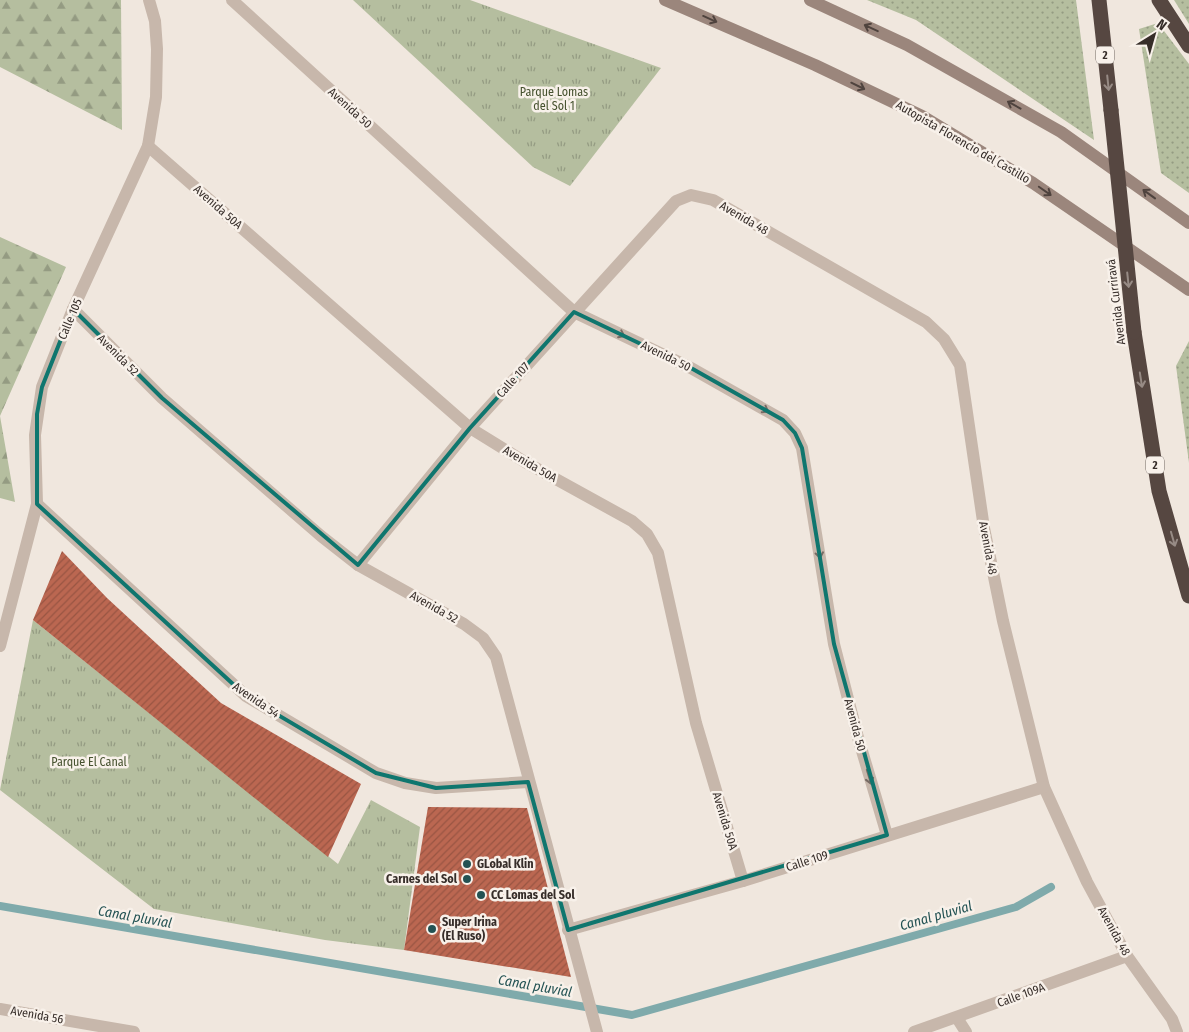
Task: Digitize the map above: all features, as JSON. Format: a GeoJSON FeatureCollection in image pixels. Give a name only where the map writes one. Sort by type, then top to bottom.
{"type":"FeatureCollection","features":[{"type":"Feature","properties":{"kind":"highway","name":"Avenida Curriravá"},"geometry":{"type":"LineString","coordinates":[[1099,0],[1134,332],[1159,492],[1189,596]]}},
{"type":"Feature","properties":{"kind":"highway"},"geometry":{"type":"LineString","coordinates":[[1159,0],[1189,46]]}},
{"type":"Feature","properties":{"kind":"main road","name":"Autopista Florencio del Castillo"},"geometry":{"type":"LineString","coordinates":[[665,0],[807,61],[922,116],[1033,182],[1189,290]]}},
{"type":"Feature","properties":{"kind":"main road"},"geometry":{"type":"LineString","coordinates":[[810,0],[907,45],[1061,132],[1189,223]]}},
{"type":"Feature","properties":{"kind":"street","name":"Calle 105"},"geometry":{"type":"LineString","coordinates":[[1,640],[37,504],[37,414],[42,387],[73,309],[148,146],[156,97],[157,49],[155,21],[148,0]]}},
{"type":"Feature","properties":{"kind":"street","name":"Avenida 50"},"geometry":{"type":"LineString","coordinates":[[232,0],[574,312],[691,368],[783,420],[795,433],[802,448],[834,644],[856,734],[887,835]]}},
{"type":"Feature","properties":{"kind":"street","name":"Avenida 50A"},"geometry":{"type":"LineString","coordinates":[[148,146],[470,428],[525,462],[632,521],[647,534],[658,553],[696,724],[743,881]]}},
{"type":"Feature","properties":{"kind":"street","name":"Avenida 48"},"geometry":{"type":"LineString","coordinates":[[676,201],[691,195],[713,200],[926,322],[944,339],[960,365],[988,547],[1003,621],[1044,787],[1087,882],[1127,956],[1172,1019],[1177,1032]]}},
{"type":"Feature","properties":{"kind":"street","name":"Calle 107"},"geometry":{"type":"LineString","coordinates":[[358,565],[470,428],[676,201]]}},
{"type":"Feature","properties":{"kind":"street","name":"Avenida 52"},"geometry":{"type":"LineString","coordinates":[[73,309],[162,398],[321,536],[358,565],[464,624],[483,638],[496,657],[596,1032]]}},
{"type":"Feature","properties":{"kind":"street","name":"Avenida 54"},"geometry":{"type":"LineString","coordinates":[[37,504],[246,696],[376,774],[405,783],[436,788],[528,782]]}},
{"type":"Feature","properties":{"kind":"street","name":"Calle 109"},"geometry":{"type":"LineString","coordinates":[[568,930],[743,881],[1044,787]]}},
{"type":"Feature","properties":{"kind":"street","name":"Calle 109A"},"geometry":{"type":"LineString","coordinates":[[914,1032],[1127,956]]}},
{"type":"Feature","properties":{"kind":"street","name":"Avenida 56"},"geometry":{"type":"LineString","coordinates":[[0,1009],[134,1032]]}},
{"type":"Feature","properties":{"kind":"street"},"geometry":{"type":"LineString","coordinates":[[957,1018],[966,1032]]}},
{"type":"Feature","properties":{"kind":"highlighted area"},"geometry":{"type":"Polygon","coordinates":[[[73,309],[162,398],[358,565],[470,428],[574,312],[691,368],[783,420],[795,433],[802,448],[834,644],[887,835],[568,930],[528,782],[436,788],[376,773],[246,696],[37,504],[37,414],[42,387],[73,309]]]}},
{"type":"Feature","properties":{"kind":"green space"},"geometry":{"type":"Polygon","coordinates":[[[0,0],[121,0],[122,130],[0,67],[0,0]]]}},
{"type":"Feature","properties":{"kind":"green space","name":"Parque Lomas del Sol 1"},"geometry":{"type":"Polygon","coordinates":[[[353,0],[470,0],[661,68],[570,186],[533,167],[353,0]]]}},
{"type":"Feature","properties":{"kind":"green space"},"geometry":{"type":"Polygon","coordinates":[[[867,0],[1076,0],[1094,140],[916,20],[867,0]]]}},
{"type":"Feature","properties":{"kind":"green space"},"geometry":{"type":"Polygon","coordinates":[[[1174,0],[1189,0],[1189,24],[1174,0]]]}},
{"type":"Feature","properties":{"kind":"green space"},"geometry":{"type":"Polygon","coordinates":[[[1158,23],[1189,64],[1189,193],[1161,173],[1139,29],[1158,23]]]}},
{"type":"Feature","properties":{"kind":"green space"},"geometry":{"type":"Polygon","coordinates":[[[0,237],[66,267],[0,416],[0,237]]]}},
{"type":"Feature","properties":{"kind":"green space"},"geometry":{"type":"Polygon","coordinates":[[[1189,341],[1189,463],[1176,366],[1189,341]]]}},
{"type":"Feature","properties":{"kind":"green space"},"geometry":{"type":"Polygon","coordinates":[[[0,416],[15,502],[0,498],[0,416]]]}},
{"type":"Feature","properties":{"kind":"green space","name":"Parque El Canal"},"geometry":{"type":"Polygon","coordinates":[[[33,620],[338,864],[371,800],[420,827],[404,950],[325,940],[154,909],[0,790],[33,620]]]}},
{"type":"Feature","properties":{"kind":"building"},"geometry":{"type":"Polygon","coordinates":[[[62,551],[107,598],[221,703],[361,784],[328,857],[33,620],[62,551]]]}},
{"type":"Feature","properties":{"kind":"building","name":"CC Lomas del Sol"},"geometry":{"type":"Polygon","coordinates":[[[428,807],[527,808],[571,977],[404,950],[428,807]]]}},
{"type":"Feature","properties":{"kind":"waterway","name":"Canal pluvial"},"geometry":{"type":"LineString","coordinates":[[0,906],[632,1015],[1016,907],[1051,887]]}},
{"type":"Feature","properties":{"kind":"place","name":"GLobal Klin"},"geometry":{"type":"Point","coordinates":[467,864]}},
{"type":"Feature","properties":{"kind":"place","name":"Carnes del Sol"},"geometry":{"type":"Point","coordinates":[467,879]}},
{"type":"Feature","properties":{"kind":"place","name":"CC Lomas del Sol"},"geometry":{"type":"Point","coordinates":[481,895]}},
{"type":"Feature","properties":{"kind":"place","name":"Super Irina (El Ruso)"},"geometry":{"type":"Point","coordinates":[432,929]}}]}
